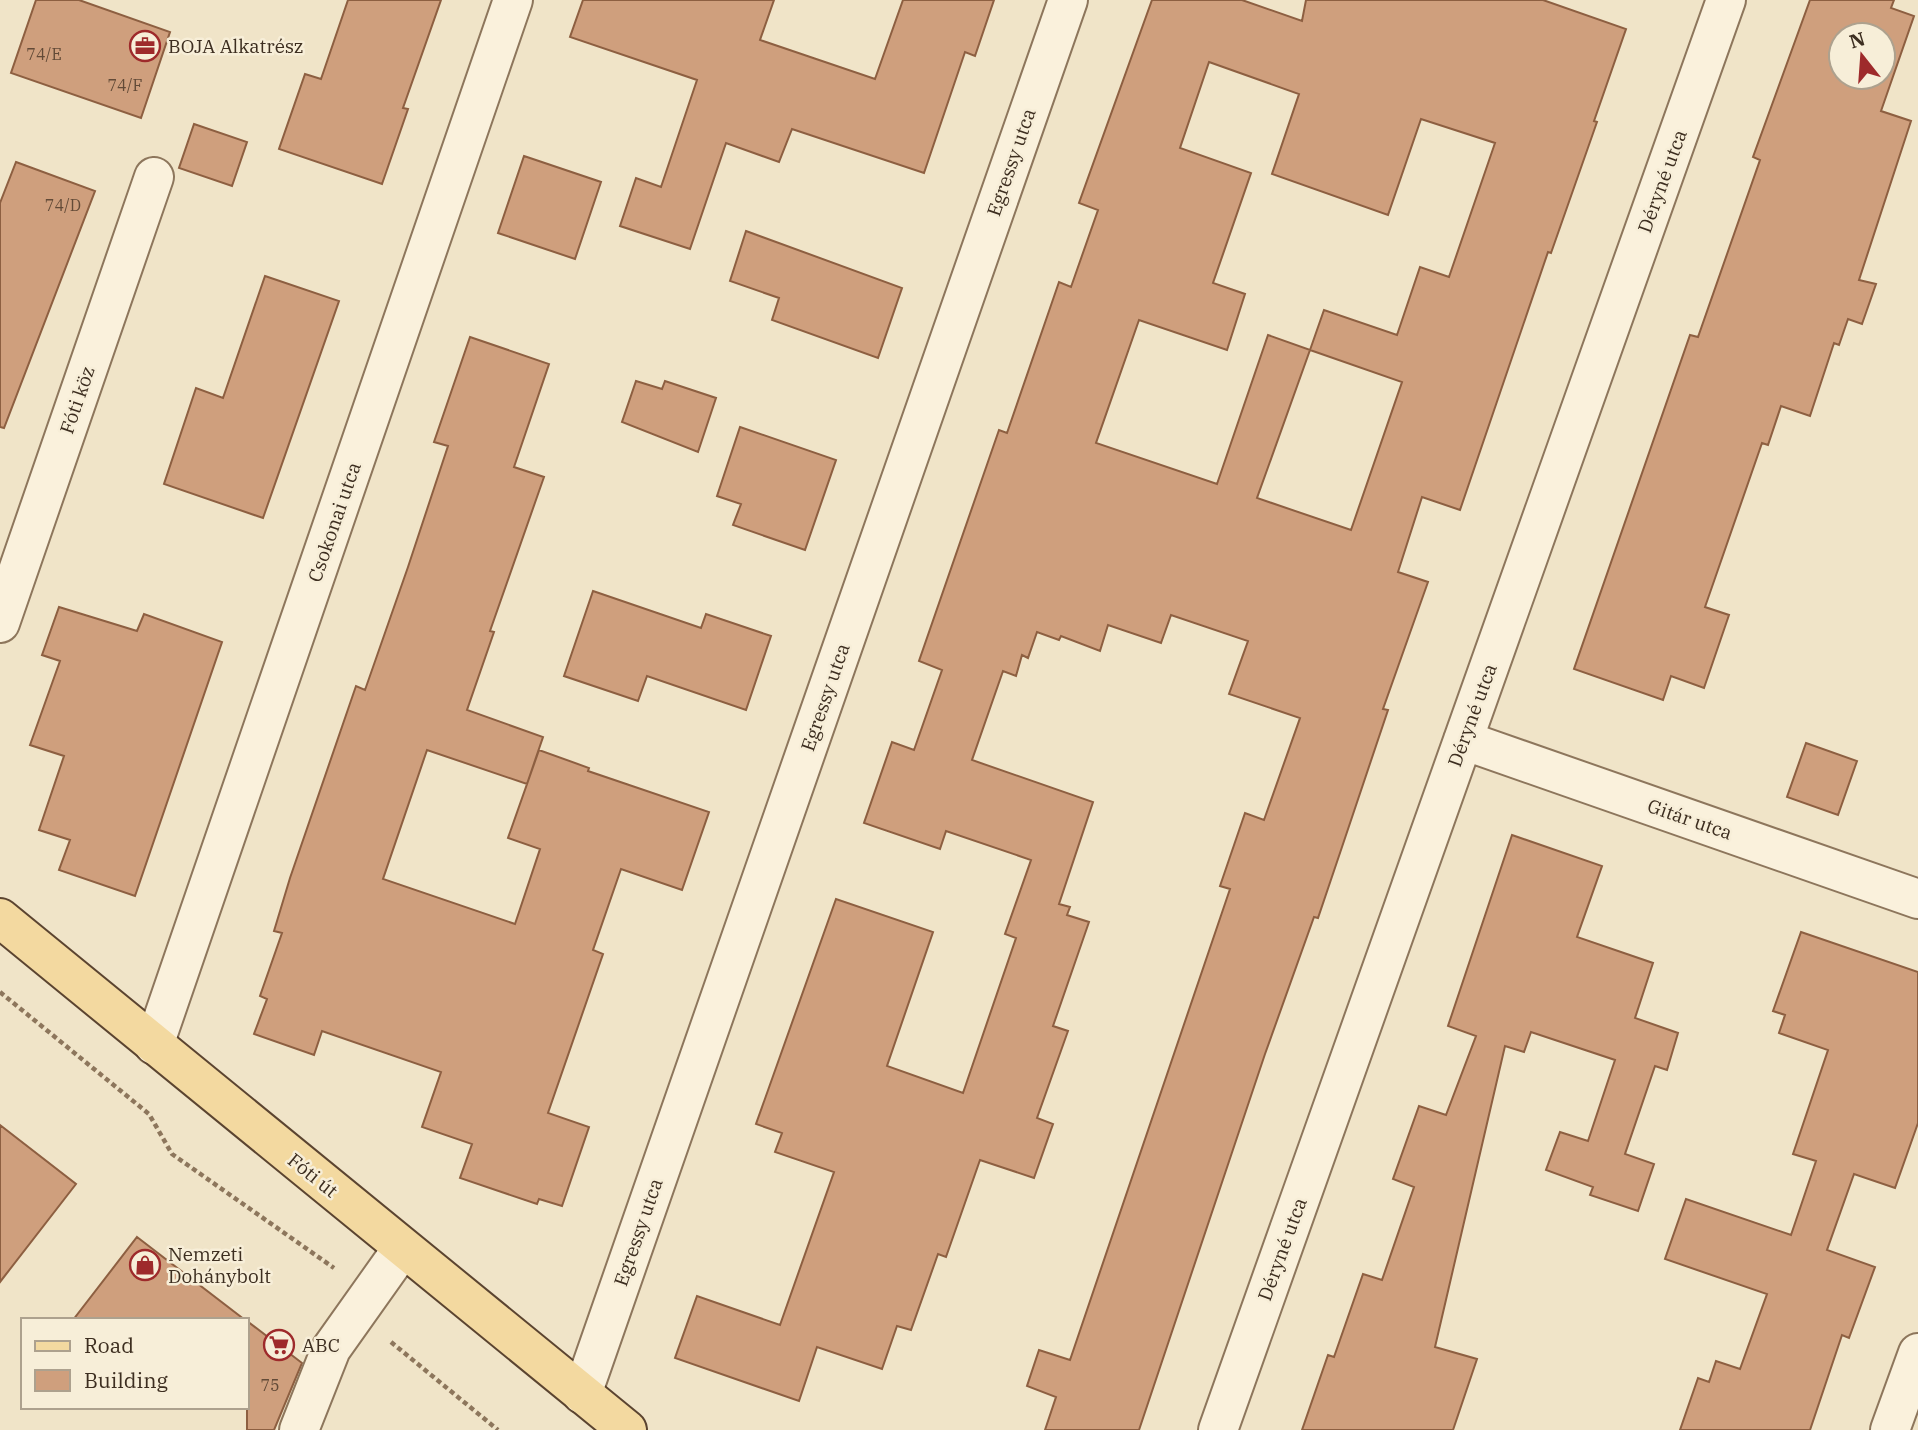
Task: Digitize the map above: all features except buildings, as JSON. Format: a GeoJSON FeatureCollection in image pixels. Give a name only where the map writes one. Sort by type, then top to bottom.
{"type":"FeatureCollection","features":[{"type":"Feature","properties":{"kind":"main road","name":"Fóti út"},"geometry":{"type":"LineString","coordinates":[[0,918],[402,1249],[627,1430]]}},
{"type":"Feature","properties":{"kind":"street","name":"Csokonai utca"},"geometry":{"type":"LineString","coordinates":[[154,1045],[513,0]]}},
{"type":"Feature","properties":{"kind":"street","name":"Egressy utca"},"geometry":{"type":"LineString","coordinates":[[582,1394],[1068,0]]}},
{"type":"Feature","properties":{"kind":"street","name":"Déryné utca"},"geometry":{"type":"LineString","coordinates":[[1218,1430],[1726,0]]}},
{"type":"Feature","properties":{"kind":"street","name":"Fóti köz"},"geometry":{"type":"LineString","coordinates":[[0,623],[154,177]]}},
{"type":"Feature","properties":{"kind":"street","name":"Gitár utca"},"geometry":{"type":"LineString","coordinates":[[1463,740],[1918,899]]}},
{"type":"Feature","properties":{"kind":"street"},"geometry":{"type":"LineString","coordinates":[[299,1430],[331,1349],[402,1249]]}},
{"type":"Feature","properties":{"kind":"street"},"geometry":{"type":"LineString","coordinates":[[1890,1430],[1918,1353]]}},
{"type":"Feature","properties":{"kind":"path"},"geometry":{"type":"LineString","coordinates":[[0,992],[149,1114],[172,1154],[335,1268],[357,1313],[498,1430]]}},
{"type":"Feature","properties":{"kind":"place","name":"BOJA Alkatrész"},"geometry":{"type":"Point","coordinates":[145,46]}},
{"type":"Feature","properties":{"kind":"place","name":"Nemzeti Dohánybolt"},"geometry":{"type":"Point","coordinates":[145,1265]}},
{"type":"Feature","properties":{"kind":"place","name":"ABC"},"geometry":{"type":"Point","coordinates":[279,1345]}}]}
